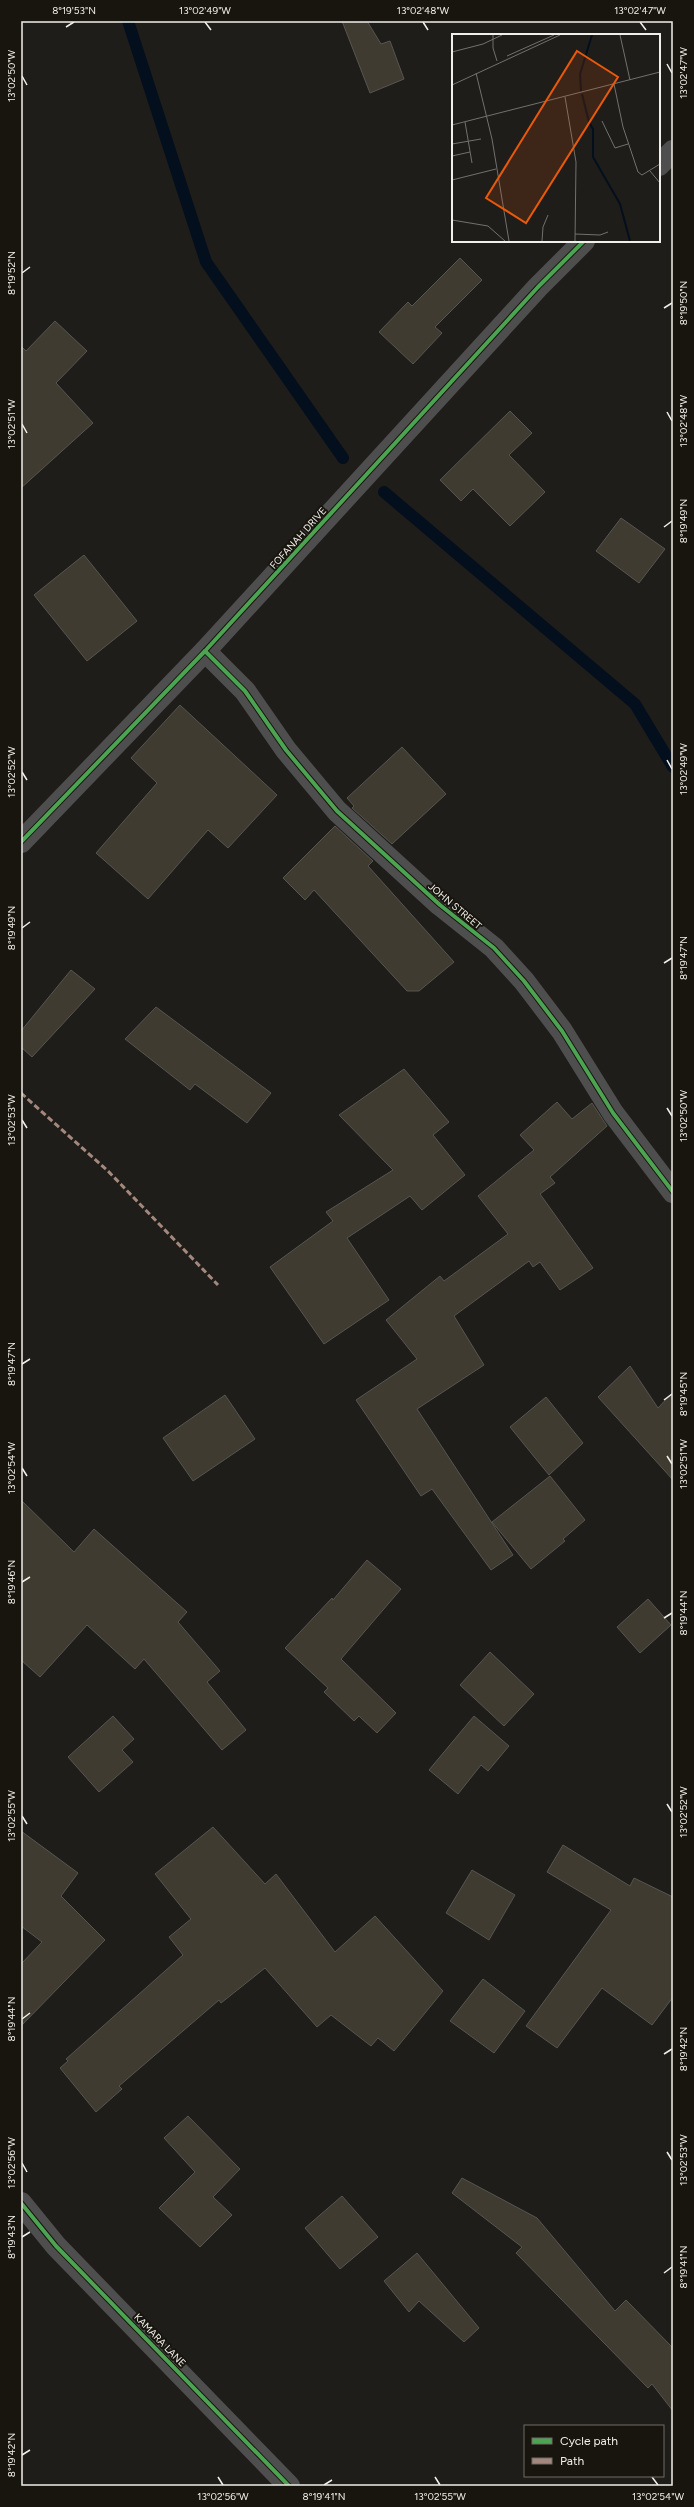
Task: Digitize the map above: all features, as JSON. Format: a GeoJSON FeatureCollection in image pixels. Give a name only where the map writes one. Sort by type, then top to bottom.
{"type":"FeatureCollection","features":[{"type":"Feature","properties":{"kind":"street"},"geometry":{"type":"LineString","coordinates":[[660,164],[673,151]]}},
{"type":"Feature","properties":{"kind":"street","name":"FOFANAH DRIVE"},"geometry":{"type":"LineString","coordinates":[[21,842],[205,651],[538,287],[583,242]]}},
{"type":"Feature","properties":{"kind":"street","name":"JOHN STREET"},"geometry":{"type":"LineString","coordinates":[[205,651],[245,691],[286,750],[337,811],[440,905],[494,948],[524,981],[562,1031],[613,1113],[673,1192]]}},
{"type":"Feature","properties":{"kind":"street","name":"KAMARA LANE"},"geometry":{"type":"LineString","coordinates":[[21,2203],[56,2246],[289,2486]]}},
{"type":"Feature","properties":{"kind":"building"},"geometry":{"type":"Polygon","coordinates":[[[342,21],[367,21],[381,44],[390,41],[404,79],[370,93],[342,21]]]}},
{"type":"Feature","properties":{"kind":"building"},"geometry":{"type":"Polygon","coordinates":[[[460,258],[482,280],[435,327],[442,333],[413,364],[379,332],[408,302],[412,306],[460,258]]]}},
{"type":"Feature","properties":{"kind":"building"},"geometry":{"type":"Polygon","coordinates":[[[55,321],[87,351],[56,383],[93,423],[21,488],[21,346],[26,351],[55,321]]]}},
{"type":"Feature","properties":{"kind":"building"},"geometry":{"type":"Polygon","coordinates":[[[510,411],[532,433],[509,455],[545,492],[510,526],[473,489],[461,501],[440,480],[510,411]]]}},
{"type":"Feature","properties":{"kind":"building"},"geometry":{"type":"Polygon","coordinates":[[[621,518],[665,549],[639,583],[596,551],[621,518]]]}},
{"type":"Feature","properties":{"kind":"building"},"geometry":{"type":"Polygon","coordinates":[[[84,555],[137,621],[87,661],[34,595],[84,555]]]}},
{"type":"Feature","properties":{"kind":"building"},"geometry":{"type":"Polygon","coordinates":[[[180,705],[277,795],[228,848],[208,830],[148,899],[96,853],[157,783],[131,758],[180,705]]]}},
{"type":"Feature","properties":{"kind":"building"},"geometry":{"type":"Polygon","coordinates":[[[402,747],[446,794],[392,844],[352,808],[354,806],[347,798],[402,747]]]}},
{"type":"Feature","properties":{"kind":"building"},"geometry":{"type":"Polygon","coordinates":[[[335,826],[373,861],[368,866],[454,962],[419,991],[407,991],[314,890],[305,900],[283,878],[335,826]]]}},
{"type":"Feature","properties":{"kind":"building"},"geometry":{"type":"Polygon","coordinates":[[[71,970],[95,989],[32,1057],[21,1047],[21,1031],[71,970]]]}},
{"type":"Feature","properties":{"kind":"building"},"geometry":{"type":"Polygon","coordinates":[[[156,1007],[271,1093],[247,1123],[195,1084],[190,1090],[125,1039],[156,1007]]]}},
{"type":"Feature","properties":{"kind":"building"},"geometry":{"type":"Polygon","coordinates":[[[404,1069],[449,1122],[433,1135],[465,1175],[422,1210],[410,1196],[347,1238],[389,1300],[324,1344],[270,1267],[333,1221],[326,1212],[393,1170],[339,1115],[404,1069]]]}},
{"type":"Feature","properties":{"kind":"building"},"geometry":{"type":"Polygon","coordinates":[[[557,1102],[572,1119],[592,1103],[607,1126],[550,1177],[555,1183],[540,1194],[593,1268],[560,1290],[540,1262],[533,1267],[529,1261],[454,1316],[484,1365],[417,1409],[513,1555],[491,1570],[432,1489],[421,1496],[356,1400],[417,1359],[386,1320],[440,1276],[444,1281],[508,1234],[478,1196],[534,1150],[520,1135],[557,1102]]]}},
{"type":"Feature","properties":{"kind":"building"},"geometry":{"type":"Polygon","coordinates":[[[630,1366],[658,1408],[673,1392],[673,1480],[598,1397],[630,1366]]]}},
{"type":"Feature","properties":{"kind":"building"},"geometry":{"type":"Polygon","coordinates":[[[225,1395],[255,1439],[193,1481],[163,1438],[225,1395]]]}},
{"type":"Feature","properties":{"kind":"building"},"geometry":{"type":"Polygon","coordinates":[[[546,1397],[583,1443],[549,1475],[510,1427],[546,1397]]]}},
{"type":"Feature","properties":{"kind":"building"},"geometry":{"type":"Polygon","coordinates":[[[550,1476],[585,1520],[563,1539],[565,1541],[531,1569],[492,1522],[550,1476]]]}},
{"type":"Feature","properties":{"kind":"building"},"geometry":{"type":"Polygon","coordinates":[[[21,1500],[74,1552],[94,1529],[187,1612],[178,1622],[220,1671],[207,1682],[246,1730],[222,1750],[144,1659],[135,1669],[87,1625],[40,1677],[21,1660],[21,1500]]]}},
{"type":"Feature","properties":{"kind":"building"},"geometry":{"type":"Polygon","coordinates":[[[367,1560],[401,1589],[341,1659],[396,1713],[377,1733],[359,1716],[354,1721],[324,1692],[328,1688],[285,1648],[332,1598],[333,1600],[367,1560]]]}},
{"type":"Feature","properties":{"kind":"building"},"geometry":{"type":"Polygon","coordinates":[[[648,1599],[671,1625],[640,1653],[617,1627],[648,1599]]]}},
{"type":"Feature","properties":{"kind":"building"},"geometry":{"type":"Polygon","coordinates":[[[490,1652],[534,1694],[504,1726],[460,1685],[490,1652]]]}},
{"type":"Feature","properties":{"kind":"building"},"geometry":{"type":"Polygon","coordinates":[[[113,1716],[134,1739],[122,1750],[133,1762],[99,1792],[68,1757],[113,1716]]]}},
{"type":"Feature","properties":{"kind":"building"},"geometry":{"type":"Polygon","coordinates":[[[474,1716],[509,1746],[488,1771],[481,1765],[458,1794],[429,1770],[474,1716]]]}},
{"type":"Feature","properties":{"kind":"building"},"geometry":{"type":"Polygon","coordinates":[[[213,1827],[265,1884],[276,1874],[335,1952],[375,1916],[443,1991],[394,2051],[378,2038],[371,2046],[331,2015],[317,2027],[265,1968],[221,2003],[219,2000],[119,2086],[122,2089],[96,2112],[60,2068],[68,2061],[66,2059],[183,1955],[169,1937],[191,1919],[155,1874],[213,1827]]]}},
{"type":"Feature","properties":{"kind":"building"},"geometry":{"type":"Polygon","coordinates":[[[21,1831],[78,1873],[61,1896],[105,1940],[21,2026],[21,1964],[42,1942],[21,1926],[21,1831]]]}},
{"type":"Feature","properties":{"kind":"building"},"geometry":{"type":"Polygon","coordinates":[[[563,1845],[630,1886],[634,1878],[673,1897],[673,1997],[652,2025],[602,1988],[557,2048],[526,2026],[611,1910],[547,1872],[563,1845]]]}},
{"type":"Feature","properties":{"kind":"building"},"geometry":{"type":"Polygon","coordinates":[[[472,1870],[515,1895],[489,1940],[446,1913],[472,1870]]]}},
{"type":"Feature","properties":{"kind":"building"},"geometry":{"type":"Polygon","coordinates":[[[483,1979],[525,2011],[494,2053],[450,2021],[483,1979]]]}},
{"type":"Feature","properties":{"kind":"building"},"geometry":{"type":"Polygon","coordinates":[[[188,2116],[240,2169],[213,2197],[232,2215],[200,2247],[159,2208],[195,2172],[164,2138],[188,2116]]]}},
{"type":"Feature","properties":{"kind":"building"},"geometry":{"type":"Polygon","coordinates":[[[462,2178],[537,2218],[615,2311],[626,2300],[673,2348],[673,2411],[652,2384],[648,2388],[516,2253],[522,2247],[452,2193],[462,2178]]]}},
{"type":"Feature","properties":{"kind":"building"},"geometry":{"type":"Polygon","coordinates":[[[342,2196],[378,2237],[340,2269],[305,2228],[342,2196]]]}},
{"type":"Feature","properties":{"kind":"building"},"geometry":{"type":"Polygon","coordinates":[[[417,2253],[479,2328],[464,2342],[419,2301],[409,2312],[384,2281],[417,2253]]]}},
{"type":"Feature","properties":{"kind":"waterway"},"geometry":{"type":"LineString","coordinates":[[128,21],[206,262],[343,458]]}},
{"type":"Feature","properties":{"kind":"waterway"},"geometry":{"type":"LineString","coordinates":[[384,492],[635,704],[673,767]]}},
{"type":"Feature","properties":{"kind":"marked path"},"geometry":{"type":"LineString","coordinates":[[21,1093],[108,1171],[218,1285]]}},
{"type":"Feature","properties":{"kind":"cycle path"},"geometry":{"type":"LineString","coordinates":[[21,842],[205,651],[538,287],[583,242]]}},
{"type":"Feature","properties":{"kind":"cycle path"},"geometry":{"type":"LineString","coordinates":[[205,651],[245,691],[286,750],[337,811],[440,905],[494,948],[524,981],[562,1031],[613,1113],[673,1192]]}},
{"type":"Feature","properties":{"kind":"cycle path"},"geometry":{"type":"LineString","coordinates":[[21,2203],[56,2246],[289,2486]]}}]}
